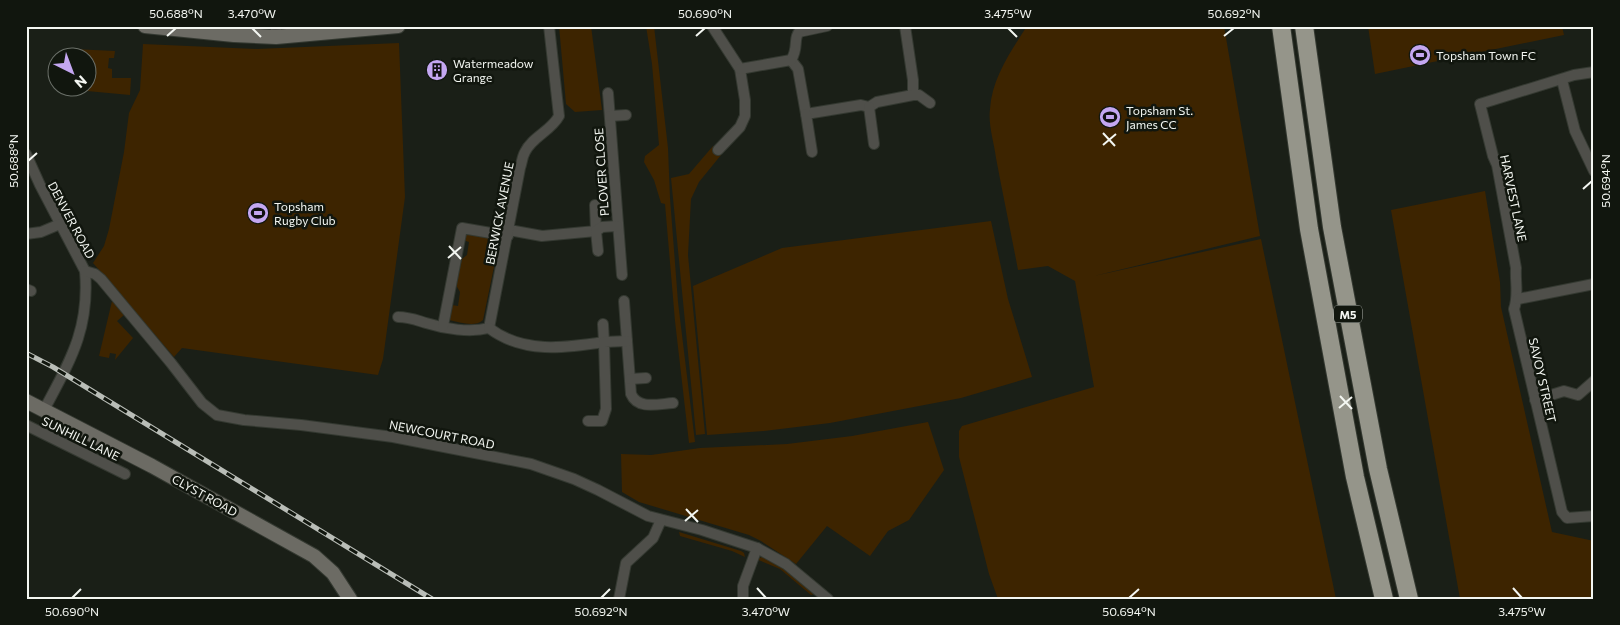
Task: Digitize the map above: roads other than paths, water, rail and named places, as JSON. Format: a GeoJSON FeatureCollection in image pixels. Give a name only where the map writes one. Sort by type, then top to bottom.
{"type":"FeatureCollection","features":[{"type":"Feature","properties":{"kind":"highway","name":"M5"},"geometry":{"type":"LineString","coordinates":[[1281,26],[1309,229],[1355,477],[1384,599]]}},
{"type":"Feature","properties":{"kind":"highway","name":"M5"},"geometry":{"type":"LineString","coordinates":[[1304,26],[1332,227],[1378,469],[1409,599]]}},
{"type":"Feature","properties":{"kind":"street"},"geometry":{"type":"LineString","coordinates":[[145,26],[256,37],[276,32],[398,26]]}},
{"type":"Feature","properties":{"kind":"street","name":"BERWICK AVENUE"},"geometry":{"type":"LineString","coordinates":[[489,328],[520,168],[525,152],[535,139],[554,125],[559,116],[549,26]]}},
{"type":"Feature","properties":{"kind":"street"},"geometry":{"type":"LineString","coordinates":[[712,26],[740,69],[745,100],[745,116],[740,127],[718,150]]}},
{"type":"Feature","properties":{"kind":"street"},"geometry":{"type":"LineString","coordinates":[[740,69],[791,60],[796,53],[796,36],[799,32],[827,26]]}},
{"type":"Feature","properties":{"kind":"street"},"geometry":{"type":"LineString","coordinates":[[905,26],[913,80],[913,95]]}},
{"type":"Feature","properties":{"kind":"street"},"geometry":{"type":"LineString","coordinates":[[791,60],[798,69],[812,152]]}},
{"type":"Feature","properties":{"kind":"street"},"geometry":{"type":"LineString","coordinates":[[1594,72],[1574,75],[1562,80],[1575,132],[1594,171]]}},
{"type":"Feature","properties":{"kind":"street","name":"HARVEST LANE"},"geometry":{"type":"LineString","coordinates":[[1518,299],[1515,280],[1516,268],[1498,174],[1480,104],[1562,80]]}},
{"type":"Feature","properties":{"kind":"street","name":"PLOVER CLOSE"},"geometry":{"type":"LineString","coordinates":[[608,93],[622,275]]}},
{"type":"Feature","properties":{"kind":"street"},"geometry":{"type":"LineString","coordinates":[[869,108],[877,102],[913,95],[920,95],[930,103]]}},
{"type":"Feature","properties":{"kind":"street"},"geometry":{"type":"LineString","coordinates":[[806,114],[861,105],[869,108]]}},
{"type":"Feature","properties":{"kind":"street"},"geometry":{"type":"LineString","coordinates":[[869,108],[874,144]]}},
{"type":"Feature","properties":{"kind":"street","name":"PLOVER CLOSE"},"geometry":{"type":"LineString","coordinates":[[610,116],[626,115]]}},
{"type":"Feature","properties":{"kind":"street","name":"DENVER ROAD"},"geometry":{"type":"LineString","coordinates":[[26,154],[85,271],[86,279],[83,318],[76,347],[44,410]]}},
{"type":"Feature","properties":{"kind":"street"},"geometry":{"type":"LineString","coordinates":[[595,205],[598,251]]}},
{"type":"Feature","properties":{"kind":"street"},"geometry":{"type":"LineString","coordinates":[[26,234],[41,232],[60,224]]}},
{"type":"Feature","properties":{"kind":"street","name":"PLOVER CLOSE"},"geometry":{"type":"LineString","coordinates":[[443,326],[462,228],[542,236],[596,231],[602,227],[617,226]]}},
{"type":"Feature","properties":{"kind":"street","name":"NEWCOURT ROAD"},"geometry":{"type":"LineString","coordinates":[[85,271],[95,274],[101,279],[202,403],[217,415],[244,420],[393,437],[531,464],[574,479],[640,513],[757,548],[786,564],[828,599]]}},
{"type":"Feature","properties":{"kind":"street"},"geometry":{"type":"LineString","coordinates":[[1518,299],[1594,284]]}},
{"type":"Feature","properties":{"kind":"street","name":"SAVOY STREET"},"geometry":{"type":"LineString","coordinates":[[1518,299],[1514,309],[1563,515],[1567,518],[1592,516]]}},
{"type":"Feature","properties":{"kind":"street"},"geometry":{"type":"LineString","coordinates":[[624,301],[633,400],[638,404],[673,403]]}},
{"type":"Feature","properties":{"kind":"street"},"geometry":{"type":"LineString","coordinates":[[398,318],[408,317],[425,323],[464,331],[489,328],[524,345],[549,348],[627,341]]}},
{"type":"Feature","properties":{"kind":"street"},"geometry":{"type":"LineString","coordinates":[[588,420],[602,421],[606,409],[603,324]]}},
{"type":"Feature","properties":{"kind":"street"},"geometry":{"type":"LineString","coordinates":[[630,379],[646,378]]}},
{"type":"Feature","properties":{"kind":"street"},"geometry":{"type":"LineString","coordinates":[[1536,400],[1564,391],[1578,395],[1594,381]]}},
{"type":"Feature","properties":{"kind":"street","name":"CLYST ROAD"},"geometry":{"type":"LineString","coordinates":[[26,401],[152,466],[314,556],[333,573],[350,599]]}},
{"type":"Feature","properties":{"kind":"street","name":"SUNHILL LANE"},"geometry":{"type":"LineString","coordinates":[[26,425],[125,474]]}},
{"type":"Feature","properties":{"kind":"street"},"geometry":{"type":"LineString","coordinates":[[619,599],[626,563],[653,538],[661,520]]}},
{"type":"Feature","properties":{"kind":"street"},"geometry":{"type":"LineString","coordinates":[[743,599],[743,586],[757,548]]}},
{"type":"Feature","properties":{"kind":"railway"},"geometry":{"type":"LineString","coordinates":[[26,353],[53,367],[432,599]]}},
{"type":"Feature","properties":{"kind":"place","name":"Topsham Town FC"},"geometry":{"type":"Point","coordinates":[1420,55]}},
{"type":"Feature","properties":{"kind":"place","name":"Watermeadow Grange"},"geometry":{"type":"Point","coordinates":[437,70]}},
{"type":"Feature","properties":{"kind":"place","name":"Topsham St. James CC"},"geometry":{"type":"Point","coordinates":[1110,117]}},
{"type":"Feature","properties":{"kind":"place","name":"Topsham Rugby Club"},"geometry":{"type":"Point","coordinates":[258,213]}}]}
